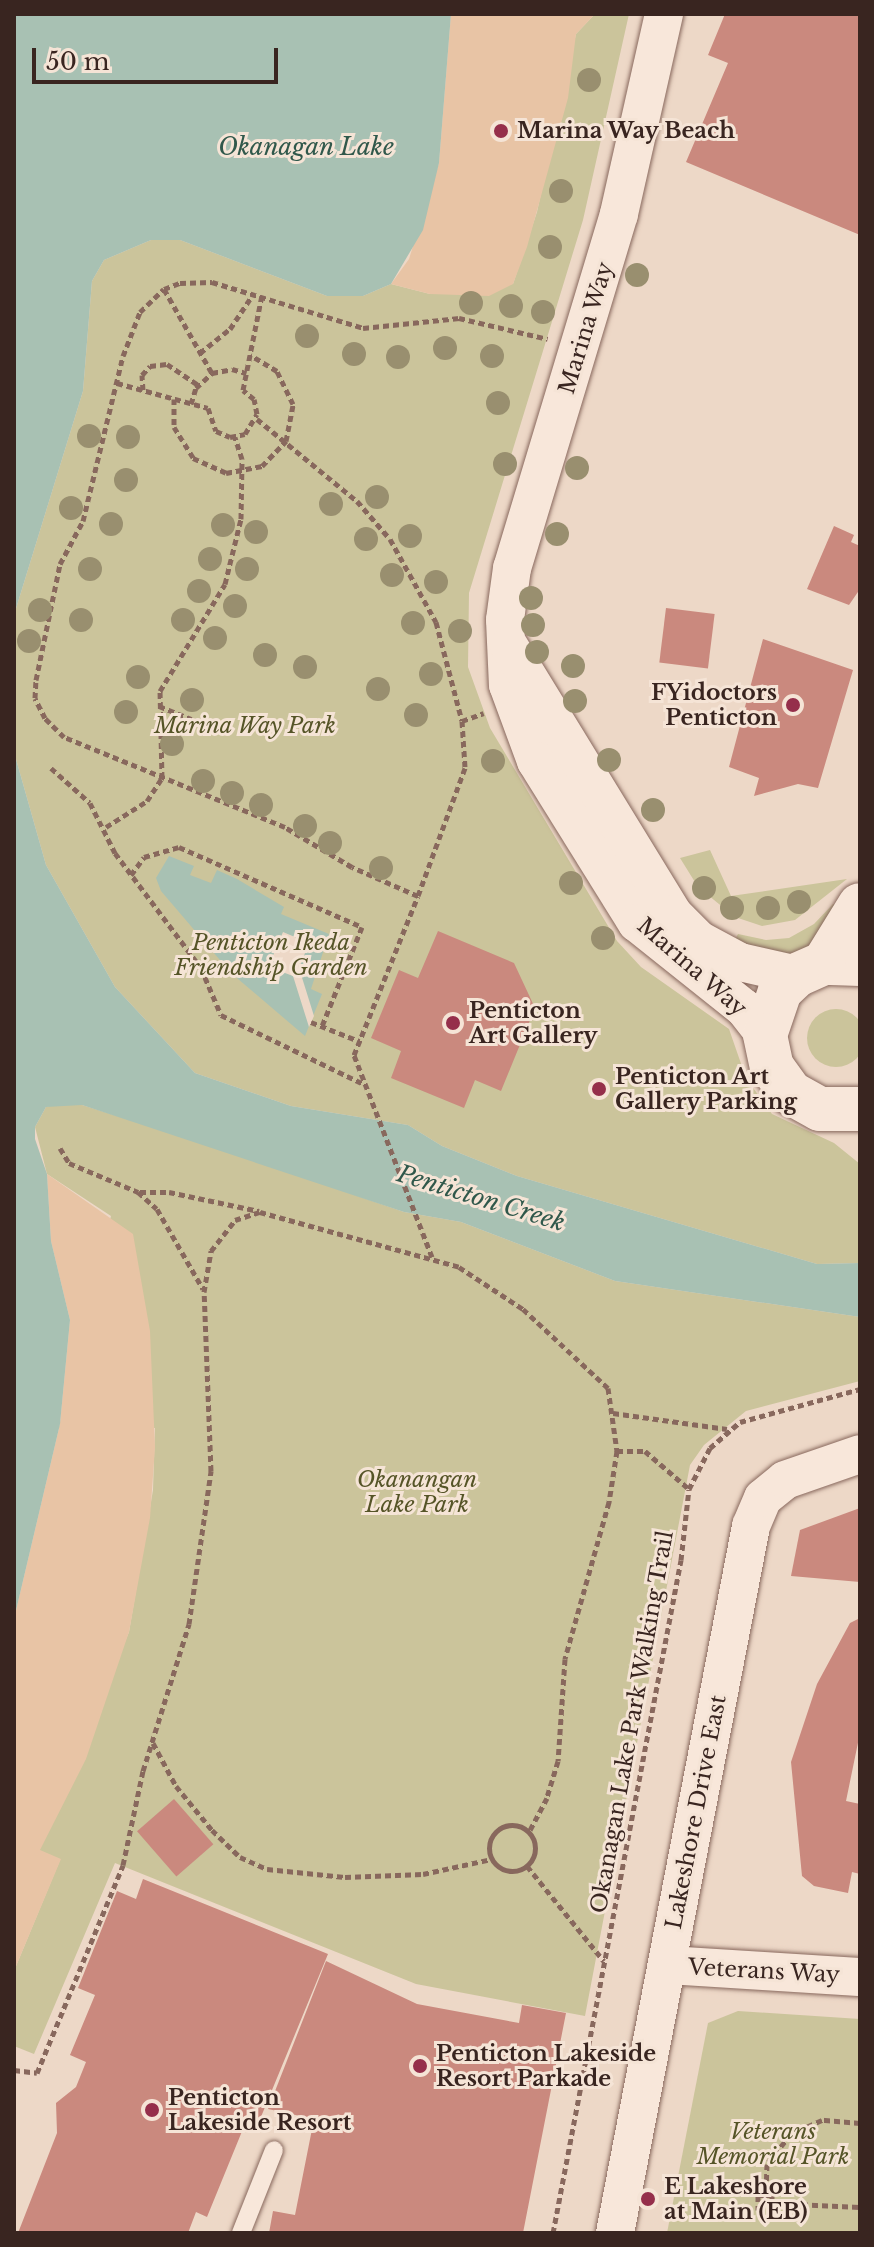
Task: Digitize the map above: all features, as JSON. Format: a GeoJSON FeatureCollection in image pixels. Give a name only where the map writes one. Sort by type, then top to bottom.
{"type":"FeatureCollection","features":[{"type":"Feature","properties":{"kind":"street","name":"Marina Way"},"geometry":{"type":"LineString","coordinates":[[664,14],[619,214],[512,568],[506,640],[508,685],[518,724],[624,904],[654,940],[744,1008],[765,1035]]}},
{"type":"Feature","properties":{"kind":"street","name":"Marina Way"},"geometry":{"type":"LineString","coordinates":[[506,640],[673,914],[699,940],[740,962],[827,967]]}},
{"type":"Feature","properties":{"kind":"street"},"geometry":{"type":"LineString","coordinates":[[852,1117],[791,1093],[772,1067],[765,1035],[780,991],[827,967],[860,905]]}},
{"type":"Feature","properties":{"kind":"street","name":"Lakeshore Drive East"},"geometry":{"type":"LineString","coordinates":[[615,2233],[756,1512],[785,1480],[860,1454]]}},
{"type":"Feature","properties":{"kind":"street","name":"Veterans Way"},"geometry":{"type":"LineString","coordinates":[[667,1965],[860,1977]]}},
{"type":"Feature","properties":{"kind":"lane"},"geometry":{"type":"LineString","coordinates":[[241,2233],[274,2150]]}},
{"type":"Feature","properties":{"kind":"path"},"geometry":{"type":"LineString","coordinates":[[418,896],[352,867],[285,827],[64,737],[45,718],[35,698],[60,564],[83,521],[117,383],[140,312],[164,289],[196,280],[262,295],[363,328],[459,318],[556,341]]}},
{"type":"Feature","properties":{"kind":"path"},"geometry":{"type":"LineString","coordinates":[[164,289],[212,373]]}},
{"type":"Feature","properties":{"kind":"path"},"geometry":{"type":"LineString","coordinates":[[200,353],[230,329],[254,293]]}},
{"type":"Feature","properties":{"kind":"path"},"geometry":{"type":"LineString","coordinates":[[117,383],[208,408],[216,431],[235,437],[249,431],[257,419],[254,399],[243,390],[262,295]]}},
{"type":"Feature","properties":{"kind":"path"},"geometry":{"type":"LineString","coordinates":[[174,399],[174,427],[193,458],[214,470],[242,472],[262,466],[286,441],[293,416],[290,392],[277,371],[250,355]]}},
{"type":"Feature","properties":{"kind":"path"},"geometry":{"type":"LineString","coordinates":[[143,390],[142,375],[150,366],[167,364],[198,385]]}},
{"type":"Feature","properties":{"kind":"path"},"geometry":{"type":"LineString","coordinates":[[191,404],[198,385],[212,373],[232,369],[246,373]]}},
{"type":"Feature","properties":{"kind":"path"},"geometry":{"type":"LineString","coordinates":[[257,419],[333,478],[390,539],[436,622],[462,721],[465,768],[354,1055],[432,1258]]}},
{"type":"Feature","properties":{"kind":"path"},"geometry":{"type":"LineString","coordinates":[[106,827],[147,801],[162,778],[159,706],[171,665],[209,618],[225,584],[241,519],[242,472],[235,437]]}},
{"type":"Feature","properties":{"kind":"path"},"geometry":{"type":"LineString","coordinates":[[159,706],[191,719]]}},
{"type":"Feature","properties":{"kind":"path"},"geometry":{"type":"LineString","coordinates":[[462,721],[490,711]]}},
{"type":"Feature","properties":{"kind":"path"},"geometry":{"type":"LineString","coordinates":[[51,768],[73,784],[106,827],[131,875],[201,968],[215,1006],[231,1022],[365,1084]]}},
{"type":"Feature","properties":{"kind":"path"},"geometry":{"type":"LineString","coordinates":[[131,875],[144,857],[179,847],[362,927],[322,1026]]}},
{"type":"Feature","properties":{"kind":"path"},"geometry":{"type":"LineString","coordinates":[[311,1022],[359,1041]]}},
{"type":"Feature","properties":{"kind":"path"},"geometry":{"type":"LineString","coordinates":[[60,1148],[69,1163],[138,1192],[169,1192],[260,1212],[459,1267],[523,1309],[608,1388],[617,1451],[609,1502],[565,1659],[558,1761],[547,1798],[529,1832],[535,1853],[527,1866],[506,1871],[492,1859],[490,1840],[500,1828],[515,1825],[529,1832]]}},
{"type":"Feature","properties":{"kind":"path"},"geometry":{"type":"LineString","coordinates":[[138,1192],[174,1233],[204,1292]]}},
{"type":"Feature","properties":{"kind":"path"},"geometry":{"type":"LineString","coordinates":[[14,2070],[37,2073],[123,1865],[201,1566],[211,1471],[204,1292],[211,1251],[235,1220],[260,1212]]}},
{"type":"Feature","properties":{"kind":"path","name":"Okanagan Lake Park Walking Trail"},"geometry":{"type":"LineString","coordinates":[[553,2233],[681,1560],[689,1489],[701,1460],[728,1429],[765,1411],[803,1407],[860,1389]]}},
{"type":"Feature","properties":{"kind":"path"},"geometry":{"type":"LineString","coordinates":[[613,1413],[728,1429]]}},
{"type":"Feature","properties":{"kind":"path"},"geometry":{"type":"LineString","coordinates":[[617,1451],[645,1451],[689,1489]]}},
{"type":"Feature","properties":{"kind":"path"},"geometry":{"type":"LineString","coordinates":[[153,1742],[176,1786],[212,1830],[240,1857],[267,1869],[345,1877],[423,1874],[492,1859]]}},
{"type":"Feature","properties":{"kind":"path","name":"Okanagan Lake Park Walking Trail"},"geometry":{"type":"LineString","coordinates":[[527,1866],[604,1961]]}},
{"type":"Feature","properties":{"kind":"path"},"geometry":{"type":"LineString","coordinates":[[766,2195],[767,2164],[791,2134],[822,2120],[860,2123]]}},
{"type":"Feature","properties":{"kind":"path"},"geometry":{"type":"LineString","coordinates":[[758,2195],[772,2195],[772,2203],[772,2211],[758,2210],[758,2195]]}},
{"type":"Feature","properties":{"kind":"path"},"geometry":{"type":"LineString","coordinates":[[772,2203],[860,2207]]}},
{"type":"Feature","properties":{"kind":"green space","name":"Marina Way Park"},"geometry":{"type":"Polygon","coordinates":[[[595,14],[629,14],[583,220],[469,593],[468,667],[490,728],[617,941],[641,967],[729,1029],[746,1078],[772,1114],[834,1143],[860,1164],[860,1263],[817,1264],[517,1176],[442,1146],[408,1125],[291,1106],[195,1073],[115,987],[46,865],[14,752],[14,615],[83,391],[92,281],[104,260],[151,240],[180,240],[327,296],[363,296],[391,284],[430,294],[513,284],[537,212],[576,34],[595,14]]]}},
{"type":"Feature","properties":{"kind":"green space"},"geometry":{"type":"Polygon","coordinates":[[[710,850],[731,896],[847,879],[795,920],[762,926],[735,917],[698,887],[680,858],[710,850]]]}},
{"type":"Feature","properties":{"kind":"green space"},"geometry":{"type":"Polygon","coordinates":[[[833,904],[838,904],[822,940],[794,954],[778,956],[732,945],[738,934],[766,940],[789,938],[814,924],[833,904]]]}},
{"type":"Feature","properties":{"kind":"green space"},"geometry":{"type":"Polygon","coordinates":[[[836,1009],[857,1017],[865,1038],[857,1059],[836,1067],[815,1059],[807,1038],[815,1017],[836,1009]]]}},
{"type":"Feature","properties":{"kind":"green space","name":"Okanangan Lake Park"},"geometry":{"type":"Polygon","coordinates":[[[59,1103],[82,1105],[210,1145],[404,1212],[461,1222],[615,1281],[860,1317],[860,1381],[746,1411],[704,1445],[690,1465],[585,2016],[416,1984],[115,1863],[34,2054],[14,2046],[14,1971],[60,1860],[39,1851],[129,1632],[153,1490],[155,1428],[59,1428],[111,1216],[47,1174],[35,1127],[46,1107],[59,1103]]]}},
{"type":"Feature","properties":{"kind":"green space","name":"Veterans Memorial Park"},"geometry":{"type":"Polygon","coordinates":[[[738,2011],[860,2019],[860,2233],[667,2233],[708,2023],[738,2011]]]}},
{"type":"Feature","properties":{"kind":"sand","name":"Marina Way Beach"},"geometry":{"type":"Polygon","coordinates":[[[451,14],[595,14],[576,34],[568,98],[527,247],[513,284],[489,296],[430,294],[391,284],[409,259],[439,163],[451,14]]]}},
{"type":"Feature","properties":{"kind":"sand"},"geometry":{"type":"Polygon","coordinates":[[[47,1174],[133,1234],[150,1331],[155,1447],[150,1518],[129,1632],[86,1759],[40,1850],[61,1859],[14,1971],[14,1619],[60,1424],[70,1320],[51,1241],[47,1174]]]}},
{"type":"Feature","properties":{"kind":"water","name":"Okanagan Lake"},"geometry":{"type":"Polygon","coordinates":[[[14,14],[451,14],[439,163],[423,230],[391,284],[363,296],[327,296],[180,240],[151,240],[104,260],[92,281],[83,391],[14,615],[14,14]]]}},
{"type":"Feature","properties":{"kind":"water","name":"Penticton Creek"},"geometry":{"type":"Polygon","coordinates":[[[14,752],[46,865],[115,987],[195,1073],[291,1106],[408,1125],[442,1146],[517,1176],[817,1264],[860,1263],[860,1317],[615,1281],[461,1222],[404,1212],[82,1105],[46,1107],[35,1127],[35,1139],[47,1174],[51,1241],[70,1320],[60,1424],[14,1619],[14,752]]]}},
{"type":"Feature","properties":{"kind":"water"},"geometry":{"type":"Polygon","coordinates":[[[169,856],[194,866],[190,875],[211,883],[217,870],[237,879],[284,907],[281,914],[329,934],[311,989],[322,994],[305,1036],[231,973],[161,891],[156,878],[169,856]]]}},
{"type":"Feature","properties":{"kind":"pier"},"geometry":{"type":"Polygon","coordinates":[[[283,932],[309,943],[299,968],[314,1016],[309,1027],[293,976],[277,970],[280,963],[271,960],[283,932]]]}},
{"type":"Feature","properties":{"kind":"building"},"geometry":{"type":"Polygon","coordinates":[[[725,14],[860,14],[860,235],[686,162],[728,63],[708,55],[725,14]]]}},
{"type":"Feature","properties":{"kind":"building"},"geometry":{"type":"Polygon","coordinates":[[[834,526],[854,535],[851,542],[860,546],[860,589],[849,605],[807,589],[834,526]]]}},
{"type":"Feature","properties":{"kind":"building"},"geometry":{"type":"Polygon","coordinates":[[[666,608],[715,614],[708,669],[659,663],[666,608]]]}},
{"type":"Feature","properties":{"kind":"building","name":"FYidoctors Penticton"},"geometry":{"type":"Polygon","coordinates":[[[763,639],[853,670],[818,788],[798,784],[754,796],[759,778],[729,767],[763,639]]]}},
{"type":"Feature","properties":{"kind":"building","name":"Penticton Art Gallery"},"geometry":{"type":"Polygon","coordinates":[[[438,931],[514,963],[535,1008],[501,1091],[475,1080],[464,1108],[391,1078],[401,1051],[371,1038],[399,970],[418,978],[438,931]]]}},
{"type":"Feature","properties":{"kind":"building"},"geometry":{"type":"Polygon","coordinates":[[[860,1508],[860,1582],[791,1576],[800,1530],[860,1508]]]}},
{"type":"Feature","properties":{"kind":"building"},"geometry":{"type":"Polygon","coordinates":[[[860,1618],[860,1733],[846,1801],[860,1804],[860,1874],[852,1872],[848,1893],[814,1886],[802,1876],[791,1762],[817,1684],[850,1623],[860,1618]]]}},
{"type":"Feature","properties":{"kind":"building"},"geometry":{"type":"Polygon","coordinates":[[[174,1799],[213,1844],[176,1876],[137,1831],[174,1799]]]}},
{"type":"Feature","properties":{"kind":"building"},"geometry":{"type":"Polygon","coordinates":[[[143,1879],[328,1954],[256,2129],[245,2124],[207,2217],[196,2212],[188,2233],[18,2233],[57,2133],[56,2103],[76,2087],[86,2062],[70,2055],[95,1995],[78,1988],[117,1891],[136,1899],[143,1879]]]}},
{"type":"Feature","properties":{"kind":"building","name":"Penticton Lakeside Resort Parkade"},"geometry":{"type":"Polygon","coordinates":[[[326,1961],[417,2004],[519,2023],[522,2005],[566,2013],[523,2233],[269,2233],[273,2211],[295,2215],[314,2119],[268,2109],[326,1961]]]}},
{"type":"Feature","properties":{"kind":"place","name":"Marina Way Beach"},"geometry":{"type":"Point","coordinates":[501,131]}},
{"type":"Feature","properties":{"kind":"place","name":"FYidoctors Penticton"},"geometry":{"type":"Point","coordinates":[793,705]}},
{"type":"Feature","properties":{"kind":"place","name":"Penticton Art Gallery"},"geometry":{"type":"Point","coordinates":[453,1023]}},
{"type":"Feature","properties":{"kind":"place","name":"Penticton Art Gallery Parking"},"geometry":{"type":"Point","coordinates":[599,1089]}},
{"type":"Feature","properties":{"kind":"place","name":"Penticton Lakeside Resort Parkade"},"geometry":{"type":"Point","coordinates":[420,2066]}},
{"type":"Feature","properties":{"kind":"place","name":"Penticton Lakeside Resort"},"geometry":{"type":"Point","coordinates":[152,2110]}},
{"type":"Feature","properties":{"kind":"place","name":"E Lakeshore at Main (EB)"},"geometry":{"type":"Point","coordinates":[648,2199]}},
{"type":"Feature","properties":{"kind":"park label","name":"Penticton Ikeda Friendship Garden"},"geometry":{"type":"Point","coordinates":[271,954]}}]}
